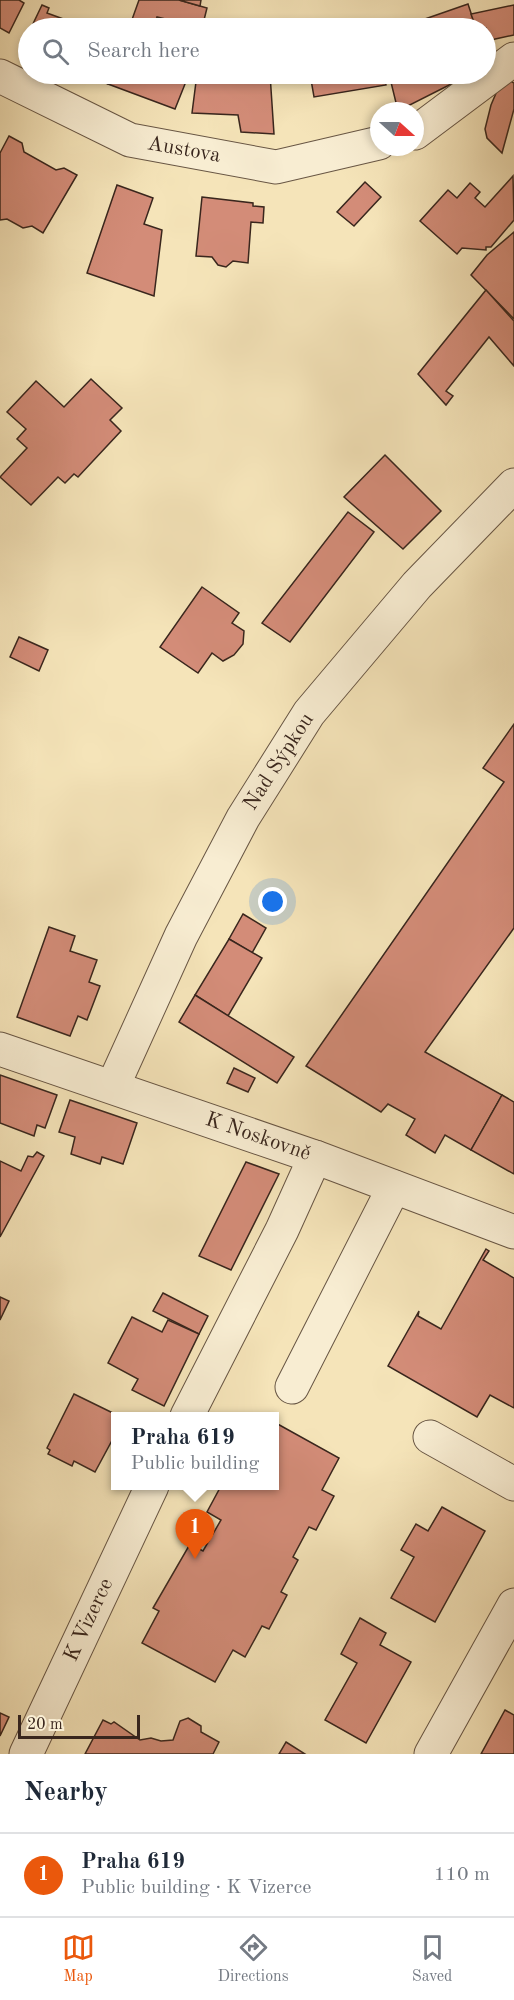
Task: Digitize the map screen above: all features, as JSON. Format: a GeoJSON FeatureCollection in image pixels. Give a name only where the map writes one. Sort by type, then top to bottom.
{"type":"FeatureCollection","features":[{"type":"Feature","properties":{"kind":"street"},"geometry":{"type":"LineString","coordinates":[[496,72],[514,59]]}},
{"type":"Feature","properties":{"kind":"street","name":"Austova"},"geometry":{"type":"LineString","coordinates":[[0,76],[130,140],[276,167],[370,145]]}},
{"type":"Feature","properties":{"kind":"street"},"geometry":{"type":"LineString","coordinates":[[424,126],[481,84]]}},
{"type":"Feature","properties":{"kind":"street","name":"Nad Sýpkou"},"geometry":{"type":"LineString","coordinates":[[113,1086],[181,936],[243,818],[309,713],[417,585],[514,485]]}},
{"type":"Feature","properties":{"kind":"street","name":"K Noskovně"},"geometry":{"type":"LineString","coordinates":[[0,1049],[315,1157],[514,1232]]}},
{"type":"Feature","properties":{"kind":"street"},"geometry":{"type":"LineString","coordinates":[[189,1412],[277,1240],[315,1157]]}},
{"type":"Feature","properties":{"kind":"street"},"geometry":{"type":"LineString","coordinates":[[292,1387],[394,1187]]}},
{"type":"Feature","properties":{"kind":"street"},"geometry":{"type":"LineString","coordinates":[[430,1437],[514,1484]]}},
{"type":"Feature","properties":{"kind":"street","name":"K Vizerce"},"geometry":{"type":"LineString","coordinates":[[26,1754],[150,1490]]}},
{"type":"Feature","properties":{"kind":"street"},"geometry":{"type":"LineString","coordinates":[[431,1754],[514,1605]]}},
{"type":"Feature","properties":{"kind":"building"},"geometry":{"type":"Polygon","coordinates":[[[0,0],[19,0],[24,3],[9,33],[0,28],[0,0]]]}},
{"type":"Feature","properties":{"kind":"building"},"geometry":{"type":"Polygon","coordinates":[[[139,0],[179,0],[207,8],[204,18],[133,18],[139,0]]]}},
{"type":"Feature","properties":{"kind":"building"},"geometry":{"type":"Polygon","coordinates":[[[179,0],[201,0],[200,6],[179,0]]]}},
{"type":"Feature","properties":{"kind":"building"},"geometry":{"type":"Polygon","coordinates":[[[468,4],[473,18],[428,18],[468,4]]]}},
{"type":"Feature","properties":{"kind":"building"},"geometry":{"type":"Polygon","coordinates":[[[42,5],[49,8],[47,13],[61,18],[36,18],[42,5]]]}},
{"type":"Feature","properties":{"kind":"building"},"geometry":{"type":"Polygon","coordinates":[[[514,5],[514,35],[496,39],[496,18],[472,18],[471,14],[514,5]]]}},
{"type":"Feature","properties":{"kind":"building"},"geometry":{"type":"Polygon","coordinates":[[[503,77],[514,83],[514,109],[502,153],[487,138],[485,129],[491,105],[503,77]]]}},
{"type":"Feature","properties":{"kind":"building"},"geometry":{"type":"Polygon","coordinates":[[[108,84],[185,84],[175,109],[108,84]]]}},
{"type":"Feature","properties":{"kind":"building"},"geometry":{"type":"Polygon","coordinates":[[[196,84],[271,84],[274,134],[241,132],[238,115],[192,113],[196,84]]]}},
{"type":"Feature","properties":{"kind":"building"},"geometry":{"type":"Polygon","coordinates":[[[312,84],[386,85],[314,97],[312,84]]]}},
{"type":"Feature","properties":{"kind":"building"},"geometry":{"type":"Polygon","coordinates":[[[391,84],[451,84],[416,102],[396,102],[391,84]]]}},
{"type":"Feature","properties":{"kind":"building"},"geometry":{"type":"Polygon","coordinates":[[[9,136],[22,143],[24,152],[56,170],[64,168],[77,175],[43,233],[32,226],[23,228],[7,219],[0,220],[0,153],[9,136]]]}},
{"type":"Feature","properties":{"kind":"building"},"geometry":{"type":"Polygon","coordinates":[[[513,176],[514,220],[491,247],[486,247],[486,250],[462,248],[457,254],[420,221],[448,190],[457,198],[470,183],[480,192],[475,198],[485,207],[513,176]]]}},
{"type":"Feature","properties":{"kind":"building"},"geometry":{"type":"Polygon","coordinates":[[[365,182],[381,197],[354,226],[337,212],[365,182]]]}},
{"type":"Feature","properties":{"kind":"building"},"geometry":{"type":"Polygon","coordinates":[[[117,185],[153,198],[144,224],[162,230],[154,296],[87,273],[117,185]]]}},
{"type":"Feature","properties":{"kind":"building"},"geometry":{"type":"Polygon","coordinates":[[[202,197],[253,203],[253,206],[264,207],[263,223],[251,222],[248,263],[233,261],[226,267],[218,265],[212,257],[196,256],[202,197]]]}},
{"type":"Feature","properties":{"kind":"building"},"geometry":{"type":"Polygon","coordinates":[[[514,232],[514,319],[471,275],[487,255],[514,232]]]}},
{"type":"Feature","properties":{"kind":"building"},"geometry":{"type":"Polygon","coordinates":[[[486,290],[514,321],[514,366],[489,337],[446,391],[453,396],[446,405],[418,374],[486,290]]]}},
{"type":"Feature","properties":{"kind":"building"},"geometry":{"type":"Polygon","coordinates":[[[91,379],[122,408],[110,420],[121,431],[78,477],[74,474],[65,483],[58,477],[31,505],[0,477],[27,448],[17,439],[26,429],[7,412],[36,381],[64,407],[91,379]]]}},
{"type":"Feature","properties":{"kind":"building"},"geometry":{"type":"Polygon","coordinates":[[[385,455],[441,511],[403,549],[344,497],[385,455]]]}},
{"type":"Feature","properties":{"kind":"building"},"geometry":{"type":"Polygon","coordinates":[[[348,512],[374,532],[290,642],[262,623],[348,512]]]}},
{"type":"Feature","properties":{"kind":"building"},"geometry":{"type":"Polygon","coordinates":[[[202,587],[239,613],[232,623],[244,631],[243,644],[234,655],[223,661],[212,653],[198,673],[160,647],[202,587]]]}},
{"type":"Feature","properties":{"kind":"building"},"geometry":{"type":"Polygon","coordinates":[[[19,637],[48,650],[39,671],[10,657],[19,637]]]}},
{"type":"Feature","properties":{"kind":"building"},"geometry":{"type":"Polygon","coordinates":[[[514,724],[514,928],[425,1052],[502,1095],[471,1150],[445,1135],[435,1153],[406,1135],[415,1119],[388,1104],[381,1112],[306,1066],[504,782],[483,768],[514,724]]]}},
{"type":"Feature","properties":{"kind":"building"},"geometry":{"type":"Polygon","coordinates":[[[243,914],[266,928],[252,953],[229,939],[243,914]]]}},
{"type":"Feature","properties":{"kind":"building"},"geometry":{"type":"Polygon","coordinates":[[[49,927],[75,936],[70,951],[97,960],[89,982],[100,986],[87,1020],[78,1016],[70,1036],[17,1017],[49,927]]]}},
{"type":"Feature","properties":{"kind":"building"},"geometry":{"type":"Polygon","coordinates":[[[229,939],[262,958],[228,1016],[195,995],[229,939]]]}},
{"type":"Feature","properties":{"kind":"building"},"geometry":{"type":"Polygon","coordinates":[[[195,995],[294,1057],[277,1083],[179,1022],[195,995]]]}},
{"type":"Feature","properties":{"kind":"building"},"geometry":{"type":"Polygon","coordinates":[[[234,1068],[255,1078],[248,1092],[227,1083],[234,1068]]]}},
{"type":"Feature","properties":{"kind":"building"},"geometry":{"type":"Polygon","coordinates":[[[0,1075],[57,1095],[45,1128],[37,1125],[34,1136],[0,1123],[0,1075]]]}},
{"type":"Feature","properties":{"kind":"building"},"geometry":{"type":"Polygon","coordinates":[[[502,1095],[514,1102],[514,1174],[471,1150],[502,1095]]]}},
{"type":"Feature","properties":{"kind":"building"},"geometry":{"type":"Polygon","coordinates":[[[70,1100],[137,1123],[123,1164],[102,1157],[100,1164],[71,1154],[75,1137],[59,1132],[70,1100]]]}},
{"type":"Feature","properties":{"kind":"building"},"geometry":{"type":"Polygon","coordinates":[[[37,1152],[44,1156],[0,1237],[0,1161],[21,1171],[28,1156],[33,1157],[37,1152]]]}},
{"type":"Feature","properties":{"kind":"building"},"geometry":{"type":"Polygon","coordinates":[[[246,1162],[279,1174],[231,1270],[199,1256],[246,1162]]]}},
{"type":"Feature","properties":{"kind":"building"},"geometry":{"type":"Polygon","coordinates":[[[486,1249],[489,1251],[483,1260],[514,1278],[514,1408],[490,1395],[477,1417],[388,1366],[419,1311],[418,1316],[441,1329],[486,1249]]]}},
{"type":"Feature","properties":{"kind":"building"},"geometry":{"type":"Polygon","coordinates":[[[163,1293],[208,1316],[199,1334],[153,1311],[163,1293]]]}},
{"type":"Feature","properties":{"kind":"building"},"geometry":{"type":"Polygon","coordinates":[[[0,1297],[9,1301],[0,1320],[0,1297]]]}},
{"type":"Feature","properties":{"kind":"building"},"geometry":{"type":"Polygon","coordinates":[[[132,1317],[162,1332],[168,1320],[199,1334],[164,1406],[132,1390],[138,1379],[108,1363],[132,1317]]]}},
{"type":"Feature","properties":{"kind":"building"},"geometry":{"type":"Polygon","coordinates":[[[74,1394],[111,1412],[111,1442],[95,1472],[74,1461],[72,1466],[48,1454],[50,1450],[47,1448],[74,1394]]]}},
{"type":"Feature","properties":{"kind":"building"},"geometry":{"type":"Polygon","coordinates":[[[279,1425],[339,1458],[322,1490],[334,1496],[316,1530],[309,1527],[293,1557],[298,1560],[281,1592],[287,1595],[269,1629],[262,1626],[245,1657],[233,1650],[215,1682],[142,1643],[159,1611],[153,1608],[190,1544],[203,1551],[221,1520],[207,1512],[219,1490],[279,1490],[279,1425]]]}},
{"type":"Feature","properties":{"kind":"building"},"geometry":{"type":"Polygon","coordinates":[[[442,1507],[485,1531],[435,1622],[391,1598],[414,1557],[401,1550],[416,1524],[428,1531],[442,1507]]]}},
{"type":"Feature","properties":{"kind":"building"},"geometry":{"type":"Polygon","coordinates":[[[360,1618],[386,1633],[380,1645],[411,1662],[366,1743],[325,1720],[357,1663],[341,1654],[360,1618]]]}},
{"type":"Feature","properties":{"kind":"building"},"geometry":{"type":"Polygon","coordinates":[[[505,1710],[514,1715],[514,1754],[481,1754],[505,1710]]]}},
{"type":"Feature","properties":{"kind":"building"},"geometry":{"type":"Polygon","coordinates":[[[0,1713],[9,1717],[0,1736],[0,1713]]]}},
{"type":"Feature","properties":{"kind":"building"},"geometry":{"type":"Polygon","coordinates":[[[188,1718],[201,1726],[201,1732],[219,1742],[213,1754],[85,1754],[103,1720],[111,1724],[114,1722],[140,1740],[151,1738],[161,1741],[173,1740],[180,1721],[188,1718]]]}},
{"type":"Feature","properties":{"kind":"building"},"geometry":{"type":"Polygon","coordinates":[[[286,1742],[305,1754],[279,1754],[286,1742]]]}},
{"type":"Feature","properties":{"kind":"place","name":"Praha 619"},"geometry":{"type":"Point","coordinates":[195,1559]}}]}
